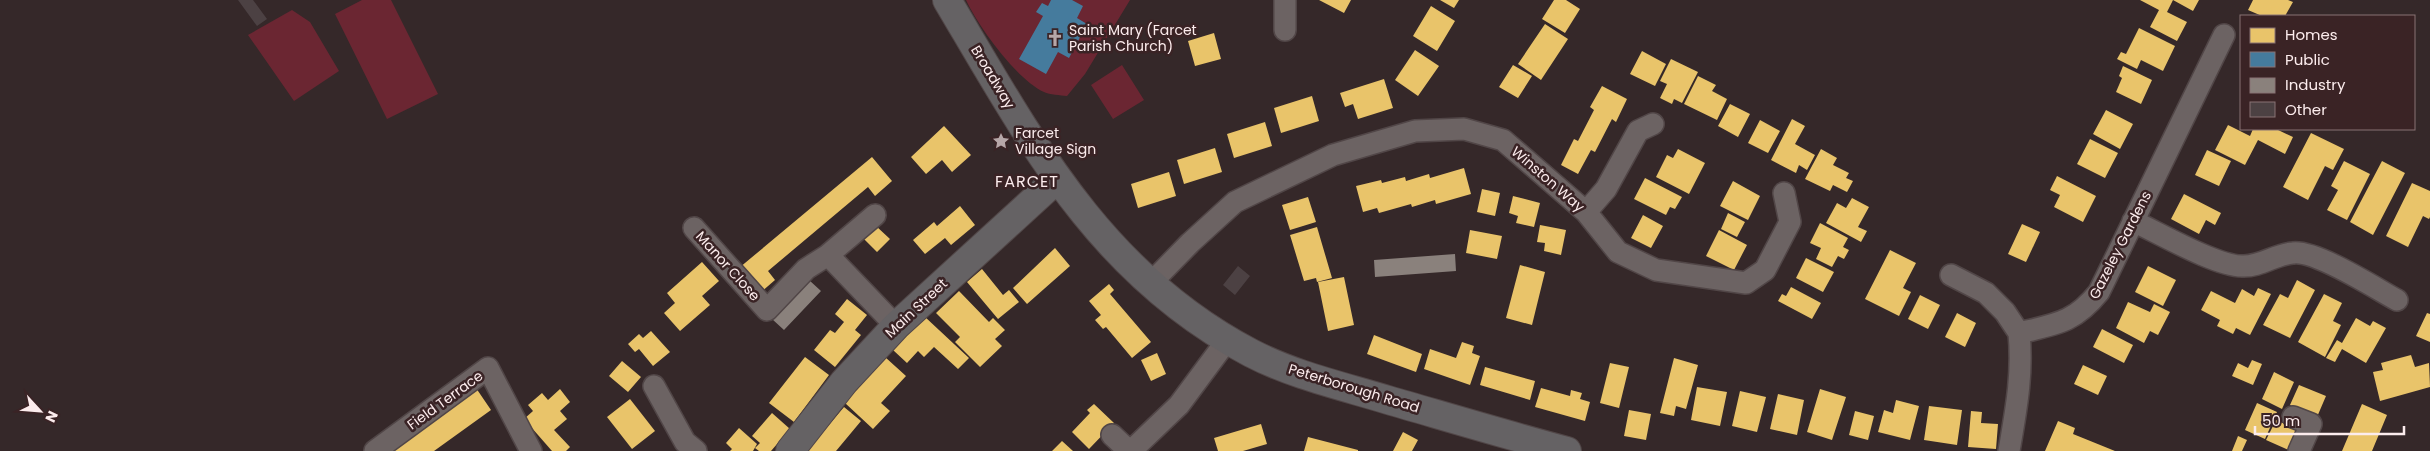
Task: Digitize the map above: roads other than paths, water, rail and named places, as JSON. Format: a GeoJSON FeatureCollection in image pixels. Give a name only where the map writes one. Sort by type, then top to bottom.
{"type":"FeatureCollection","features":[{"type":"Feature","properties":{"kind":"main road","name":"Broadway"},"geometry":{"type":"LineString","coordinates":[[947,0],[1033,145],[1057,179]]}},
{"type":"Feature","properties":{"kind":"main road","name":"Peterborough Road"},"geometry":{"type":"LineString","coordinates":[[1057,179],[1122,258],[1150,284],[1194,319],[1252,353],[1305,376],[1566,451]]}},
{"type":"Feature","properties":{"kind":"main road","name":"Main Street"},"geometry":{"type":"LineString","coordinates":[[790,451],[844,382],[896,326],[1057,179]]}},
{"type":"Feature","properties":{"kind":"street"},"geometry":{"type":"LineString","coordinates":[[1285,30],[1286,0]]}},
{"type":"Feature","properties":{"kind":"street","name":"Gazeley Gardens"},"geometry":{"type":"LineString","coordinates":[[2019,333],[2065,322],[2085,309],[2099,292],[2224,35]]}},
{"type":"Feature","properties":{"kind":"street","name":"Winston Way"},"geometry":{"type":"LineString","coordinates":[[1150,284],[1190,243],[1236,202],[1333,155],[1415,131],[1466,122],[1503,140],[1586,212],[1618,252],[1656,270],[1746,283],[1765,270],[1790,222],[1784,193]]}},
{"type":"Feature","properties":{"kind":"street"},"geometry":{"type":"LineString","coordinates":[[1586,212],[1606,189],[1638,131],[1652,124]]}},
{"type":"Feature","properties":{"kind":"street","name":"Manor Close"},"geometry":{"type":"LineString","coordinates":[[694,228],[767,310],[806,269],[828,255],[875,215]]}},
{"type":"Feature","properties":{"kind":"street"},"geometry":{"type":"LineString","coordinates":[[2134,221],[2220,262],[2242,266],[2260,264],[2295,252],[2319,258],[2397,300]]}},
{"type":"Feature","properties":{"kind":"street"},"geometry":{"type":"LineString","coordinates":[[828,255],[896,326]]}},
{"type":"Feature","properties":{"kind":"street"},"geometry":{"type":"LineString","coordinates":[[1951,275],[1986,293],[2005,312],[2019,333],[2022,362],[2020,387],[2009,451]]}},
{"type":"Feature","properties":{"kind":"street"},"geometry":{"type":"LineString","coordinates":[[1112,435],[1130,451],[1179,405],[1228,339]]}},
{"type":"Feature","properties":{"kind":"street","name":"Field Terrace"},"geometry":{"type":"LineString","coordinates":[[375,451],[488,368],[531,451]]}},
{"type":"Feature","properties":{"kind":"street"},"geometry":{"type":"LineString","coordinates":[[654,386],[685,442],[696,451]]}},
{"type":"Feature","properties":{"kind":"street"},"geometry":{"type":"LineString","coordinates":[[2293,417],[2311,424],[2299,451]]}},
{"type":"Feature","properties":{"kind":"place","name":"Saint Mary (Farcet Parish Church)"},"geometry":{"type":"Point","coordinates":[1055,38]}},
{"type":"Feature","properties":{"kind":"place","name":"Farcet Village Sign"},"geometry":{"type":"Point","coordinates":[1001,141]}},
{"type":"Feature","properties":{"kind":"district","name":"FARCET"},"geometry":{"type":"Point","coordinates":[1027,181]}}]}
